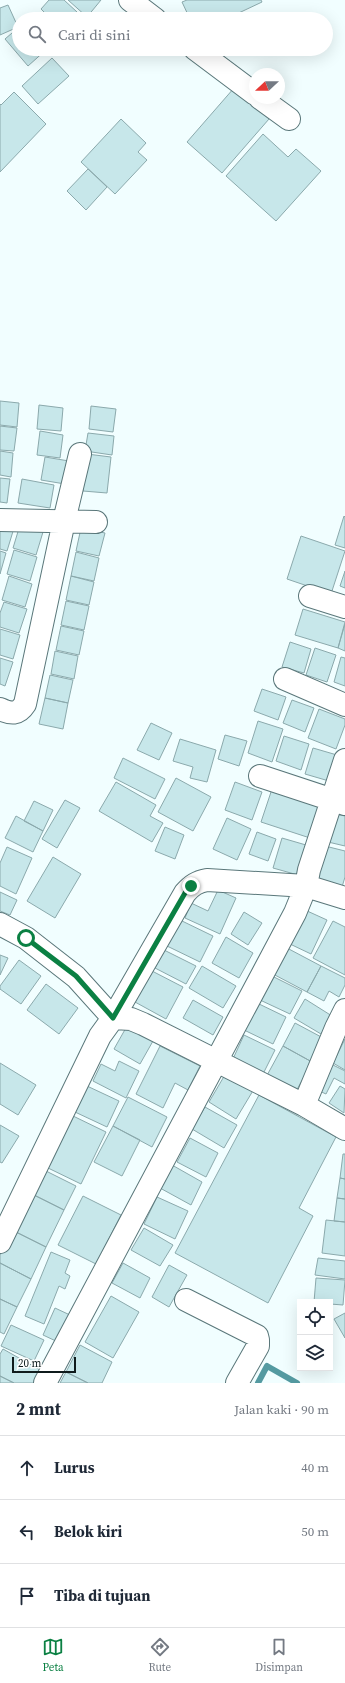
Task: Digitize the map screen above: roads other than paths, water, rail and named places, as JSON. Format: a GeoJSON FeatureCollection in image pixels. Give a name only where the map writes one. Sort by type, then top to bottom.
{"type":"FeatureCollection","features":[{"type":"Feature","properties":{"kind":"street"},"geometry":{"type":"LineString","coordinates":[[130,0],[146,12]]}},
{"type":"Feature","properties":{"kind":"street"},"geometry":{"type":"LineString","coordinates":[[204,56],[249,90]]}},
{"type":"Feature","properties":{"kind":"street"},"geometry":{"type":"LineString","coordinates":[[268,104],[289,119]]}},
{"type":"Feature","properties":{"kind":"street"},"geometry":{"type":"LineString","coordinates":[[0,709],[9,713],[16,713],[20,711],[25,704],[64,521],[80,454]]}},
{"type":"Feature","properties":{"kind":"street"},"geometry":{"type":"LineString","coordinates":[[0,520],[96,522]]}},
{"type":"Feature","properties":{"kind":"street"},"geometry":{"type":"LineString","coordinates":[[310,596],[345,607]]}},
{"type":"Feature","properties":{"kind":"street"},"geometry":{"type":"LineString","coordinates":[[285,679],[345,705]]}},
{"type":"Feature","properties":{"kind":"street"},"geometry":{"type":"LineString","coordinates":[[45,1383],[295,913],[309,870],[339,802],[345,760]]}},
{"type":"Feature","properties":{"kind":"street"},"geometry":{"type":"LineString","coordinates":[[260,776],[339,802]]}},
{"type":"Feature","properties":{"kind":"street"},"geometry":{"type":"LineString","coordinates":[[0,1242],[100,1036],[113,1018],[185,893],[191,886],[198,882],[207,880],[304,889],[345,898]]}},
{"type":"Feature","properties":{"kind":"street"},"geometry":{"type":"LineString","coordinates":[[0,924],[26,938],[76,976],[113,1018],[131,1019],[143,1024],[304,1105],[345,1129]]}},
{"type":"Feature","properties":{"kind":"street"},"geometry":{"type":"LineString","coordinates":[[304,1105],[342,1024]]}},
{"type":"Feature","properties":{"kind":"street"},"geometry":{"type":"LineString","coordinates":[[186,1300],[257,1336],[258,1346],[236,1383]]}},
{"type":"Feature","properties":{"kind":"waterway"},"geometry":{"type":"LineString","coordinates":[[258,1383],[267,1366],[297,1383]]}}]}
